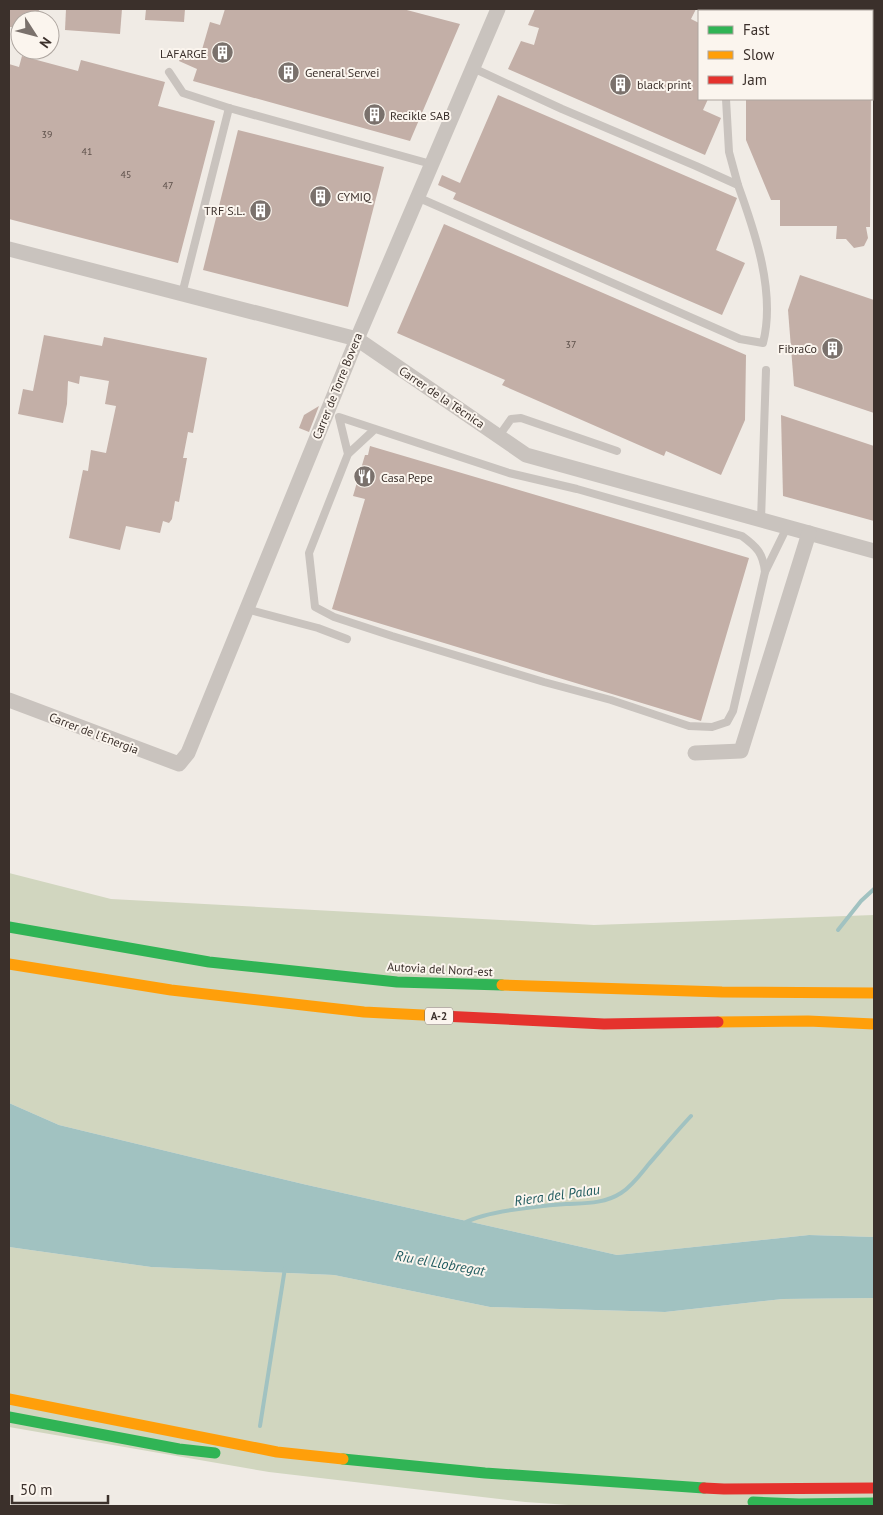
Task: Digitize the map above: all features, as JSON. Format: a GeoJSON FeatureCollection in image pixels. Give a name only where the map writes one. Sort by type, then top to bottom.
{"type":"FeatureCollection","features":[{"type":"Feature","properties":{"kind":"main road","name":"Autovia del Nord-est"},"geometry":{"type":"LineString","coordinates":[[9,927],[209,962],[397,982],[722,992],[874,993]]}},
{"type":"Feature","properties":{"kind":"main road","name":"A-2"},"geometry":{"type":"LineString","coordinates":[[9,964],[171,990],[364,1012],[604,1024],[808,1021],[874,1024]]}},
{"type":"Feature","properties":{"kind":"main road"},"geometry":{"type":"LineString","coordinates":[[722,992],[855,981]]}},
{"type":"Feature","properties":{"kind":"main road"},"geometry":{"type":"LineString","coordinates":[[9,1399],[276,1452],[455,1470],[724,1489],[874,1488]]}},
{"type":"Feature","properties":{"kind":"main road"},"geometry":{"type":"LineString","coordinates":[[9,1417],[179,1449],[227,1455]]}},
{"type":"Feature","properties":{"kind":"main road"},"geometry":{"type":"LineString","coordinates":[[246,1457],[371,1473]]}},
{"type":"Feature","properties":{"kind":"main road"},"geometry":{"type":"LineString","coordinates":[[682,1498],[799,1504],[874,1503]]}},
{"type":"Feature","properties":{"kind":"street","name":"Carrer de Torre Bovera"},"geometry":{"type":"LineString","coordinates":[[179,764],[188,753],[246,609],[333,415],[357,339],[498,9]]}},
{"type":"Feature","properties":{"kind":"street","name":"Carrer de la Tècnica"},"geometry":{"type":"LineString","coordinates":[[9,250],[357,339],[526,455],[874,551]]}},
{"type":"Feature","properties":{"kind":"street"},"geometry":{"type":"LineString","coordinates":[[695,753],[741,751],[809,533]]}},
{"type":"Feature","properties":{"kind":"street","name":"Carrer de l'Energia"},"geometry":{"type":"LineString","coordinates":[[9,700],[179,764]]}},
{"type":"Feature","properties":{"kind":"lane"},"geometry":{"type":"LineString","coordinates":[[473,68],[738,186]]}},
{"type":"Feature","properties":{"kind":"lane"},"geometry":{"type":"LineString","coordinates":[[170,72],[183,93],[229,108],[431,164]]}},
{"type":"Feature","properties":{"kind":"lane"},"geometry":{"type":"LineString","coordinates":[[417,196],[740,339],[763,343],[766,330],[765,281],[751,218],[738,186],[729,152],[726,100]]}},
{"type":"Feature","properties":{"kind":"lane"},"geometry":{"type":"LineString","coordinates":[[182,294],[229,108]]}},
{"type":"Feature","properties":{"kind":"lane"},"geometry":{"type":"LineString","coordinates":[[761,520],[766,370]]}},
{"type":"Feature","properties":{"kind":"lane"},"geometry":{"type":"LineString","coordinates":[[333,415],[509,474],[577,489],[742,536],[758,548],[765,572]]}},
{"type":"Feature","properties":{"kind":"lane"},"geometry":{"type":"LineString","coordinates":[[333,415],[348,454]]}},
{"type":"Feature","properties":{"kind":"lane"},"geometry":{"type":"LineString","coordinates":[[499,436],[511,419],[521,418],[617,451]]}},
{"type":"Feature","properties":{"kind":"lane"},"geometry":{"type":"LineString","coordinates":[[376,429],[348,454],[309,553],[315,608],[334,617],[392,636],[544,682],[611,700],[689,726],[712,726],[727,722],[733,711],[765,572],[787,527]]}},
{"type":"Feature","properties":{"kind":"lane"},"geometry":{"type":"LineString","coordinates":[[246,609],[318,628],[347,639]]}},
{"type":"Feature","properties":{"kind":"green space"},"geometry":{"type":"Polygon","coordinates":[[[9,873],[111,899],[594,925],[874,915],[874,1237],[809,1235],[617,1255],[303,1184],[59,1125],[9,1103],[9,873]]]}},
{"type":"Feature","properties":{"kind":"green space"},"geometry":{"type":"Polygon","coordinates":[[[9,1247],[151,1267],[334,1275],[490,1307],[665,1312],[783,1299],[874,1298],[874,1506],[583,1506],[525,1502],[269,1472],[9,1427],[9,1247]]]}},
{"type":"Feature","properties":{"kind":"water","name":"Riu el Llobregat"},"geometry":{"type":"Polygon","coordinates":[[[9,1103],[59,1125],[303,1184],[617,1255],[809,1235],[874,1237],[874,1298],[783,1299],[665,1312],[490,1307],[334,1275],[151,1267],[9,1247],[9,1103]]]}},
{"type":"Feature","properties":{"kind":"building"},"geometry":{"type":"Polygon","coordinates":[[[9,9],[39,9],[10,10],[9,27],[9,9]]]}},
{"type":"Feature","properties":{"kind":"building"},"geometry":{"type":"Polygon","coordinates":[[[66,9],[122,9],[120,34],[65,30],[66,9]]]}},
{"type":"Feature","properties":{"kind":"building"},"geometry":{"type":"Polygon","coordinates":[[[146,9],[185,9],[184,22],[145,20],[146,9]]]}},
{"type":"Feature","properties":{"kind":"building"},"geometry":{"type":"Polygon","coordinates":[[[225,9],[403,9],[460,24],[410,141],[193,81],[197,69],[179,61],[183,52],[199,60],[210,22],[220,25],[225,9]]]}},
{"type":"Feature","properties":{"kind":"building","name":"black print"},"geometry":{"type":"Polygon","coordinates":[[[535,9],[696,9],[691,19],[698,22],[698,100],[708,100],[703,110],[721,118],[705,155],[508,69],[521,41],[534,45],[539,28],[528,25],[535,9]]]}},
{"type":"Feature","properties":{"kind":"building"},"geometry":{"type":"Polygon","coordinates":[[[21,60],[37,60],[78,71],[81,60],[165,82],[158,106],[215,121],[178,263],[9,219],[9,64],[19,67],[21,60]]]}},
{"type":"Feature","properties":{"kind":"building"},"geometry":{"type":"Polygon","coordinates":[[[498,95],[737,198],[716,250],[745,263],[722,315],[453,199],[456,193],[438,185],[442,175],[460,183],[498,95]]]}},
{"type":"Feature","properties":{"kind":"building"},"geometry":{"type":"Polygon","coordinates":[[[746,100],[871,100],[870,227],[866,227],[868,238],[864,246],[854,248],[846,239],[836,239],[837,226],[780,226],[780,200],[771,200],[746,140],[746,100]]]}},
{"type":"Feature","properties":{"kind":"building"},"geometry":{"type":"Polygon","coordinates":[[[238,130],[384,167],[348,307],[203,270],[238,130]]]}},
{"type":"Feature","properties":{"kind":"building"},"geometry":{"type":"Polygon","coordinates":[[[444,224],[746,355],[745,420],[721,475],[666,451],[664,456],[502,385],[505,380],[397,333],[444,224]]]}},
{"type":"Feature","properties":{"kind":"building","name":"FibraCo"},"geometry":{"type":"Polygon","coordinates":[[[800,275],[874,300],[874,413],[794,386],[788,310],[800,275]]]}},
{"type":"Feature","properties":{"kind":"building"},"geometry":{"type":"Polygon","coordinates":[[[44,335],[102,346],[104,337],[207,358],[193,433],[188,432],[183,458],[187,458],[179,502],[175,501],[172,519],[169,523],[163,521],[160,533],[126,526],[120,550],[69,538],[83,470],[88,471],[91,450],[106,453],[116,406],[105,404],[109,381],[80,376],[79,384],[68,381],[67,404],[63,423],[18,414],[23,389],[33,391],[44,335]]]}},
{"type":"Feature","properties":{"kind":"building"},"geometry":{"type":"Polygon","coordinates":[[[319,406],[309,432],[299,428],[304,415],[319,406]]]}},
{"type":"Feature","properties":{"kind":"building"},"geometry":{"type":"Polygon","coordinates":[[[781,415],[874,446],[874,521],[783,496],[781,415]]]}},
{"type":"Feature","properties":{"kind":"building"},"geometry":{"type":"Polygon","coordinates":[[[370,446],[749,558],[701,721],[332,609],[365,499],[353,496],[365,455],[368,455],[370,446]]]}},
{"type":"Feature","properties":{"kind":"waterway","name":"Riera del Palau"},"geometry":{"type":"LineString","coordinates":[[838,930],[861,901],[874,889]]}},
{"type":"Feature","properties":{"kind":"waterway","name":"Riera del Palau"},"geometry":{"type":"LineString","coordinates":[[464,1223],[499,1212],[594,1202],[615,1197],[632,1184],[691,1116]]}},
{"type":"Feature","properties":{"kind":"waterway"},"geometry":{"type":"LineString","coordinates":[[260,1426],[285,1268]]}},
{"type":"Feature","properties":{"kind":"traffic: fast"},"geometry":{"type":"LineString","coordinates":[[9,927],[209,962],[397,982],[502,985]]}},
{"type":"Feature","properties":{"kind":"traffic: fast"},"geometry":{"type":"LineString","coordinates":[[9,1417],[179,1449],[215,1453]]}},
{"type":"Feature","properties":{"kind":"traffic: fast"},"geometry":{"type":"LineString","coordinates":[[343,1459],[485,1473],[704,1488]]}},
{"type":"Feature","properties":{"kind":"traffic: fast"},"geometry":{"type":"LineString","coordinates":[[753,1502],[799,1504],[874,1503]]}},
{"type":"Feature","properties":{"kind":"traffic: slow"},"geometry":{"type":"LineString","coordinates":[[9,964],[171,990],[364,1012],[442,1016]]}},
{"type":"Feature","properties":{"kind":"traffic: slow"},"geometry":{"type":"LineString","coordinates":[[502,985],[722,992],[874,993]]}},
{"type":"Feature","properties":{"kind":"traffic: slow"},"geometry":{"type":"LineString","coordinates":[[718,1022],[808,1021],[874,1024]]}},
{"type":"Feature","properties":{"kind":"traffic: slow"},"geometry":{"type":"LineString","coordinates":[[9,1399],[277,1452],[343,1459]]}},
{"type":"Feature","properties":{"kind":"traffic: jam"},"geometry":{"type":"LineString","coordinates":[[442,1016],[604,1024],[718,1022]]}},
{"type":"Feature","properties":{"kind":"traffic: jam"},"geometry":{"type":"LineString","coordinates":[[704,1488],[874,1488]]}},
{"type":"Feature","properties":{"kind":"place","name":"LAFARGE"},"geometry":{"type":"Point","coordinates":[223,53]}},
{"type":"Feature","properties":{"kind":"place","name":"General Servei"},"geometry":{"type":"Point","coordinates":[289,72]}},
{"type":"Feature","properties":{"kind":"place","name":"black print"},"geometry":{"type":"Point","coordinates":[621,84]}},
{"type":"Feature","properties":{"kind":"place","name":"Recikle SAB"},"geometry":{"type":"Point","coordinates":[374,115]}},
{"type":"Feature","properties":{"kind":"place","name":"CYMIQ"},"geometry":{"type":"Point","coordinates":[321,196]}},
{"type":"Feature","properties":{"kind":"place","name":"TRF S.L."},"geometry":{"type":"Point","coordinates":[261,210]}},
{"type":"Feature","properties":{"kind":"place","name":"FibraCo"},"geometry":{"type":"Point","coordinates":[833,348]}},
{"type":"Feature","properties":{"kind":"place","name":"Casa Pepe"},"geometry":{"type":"Point","coordinates":[365,477]}}]}
